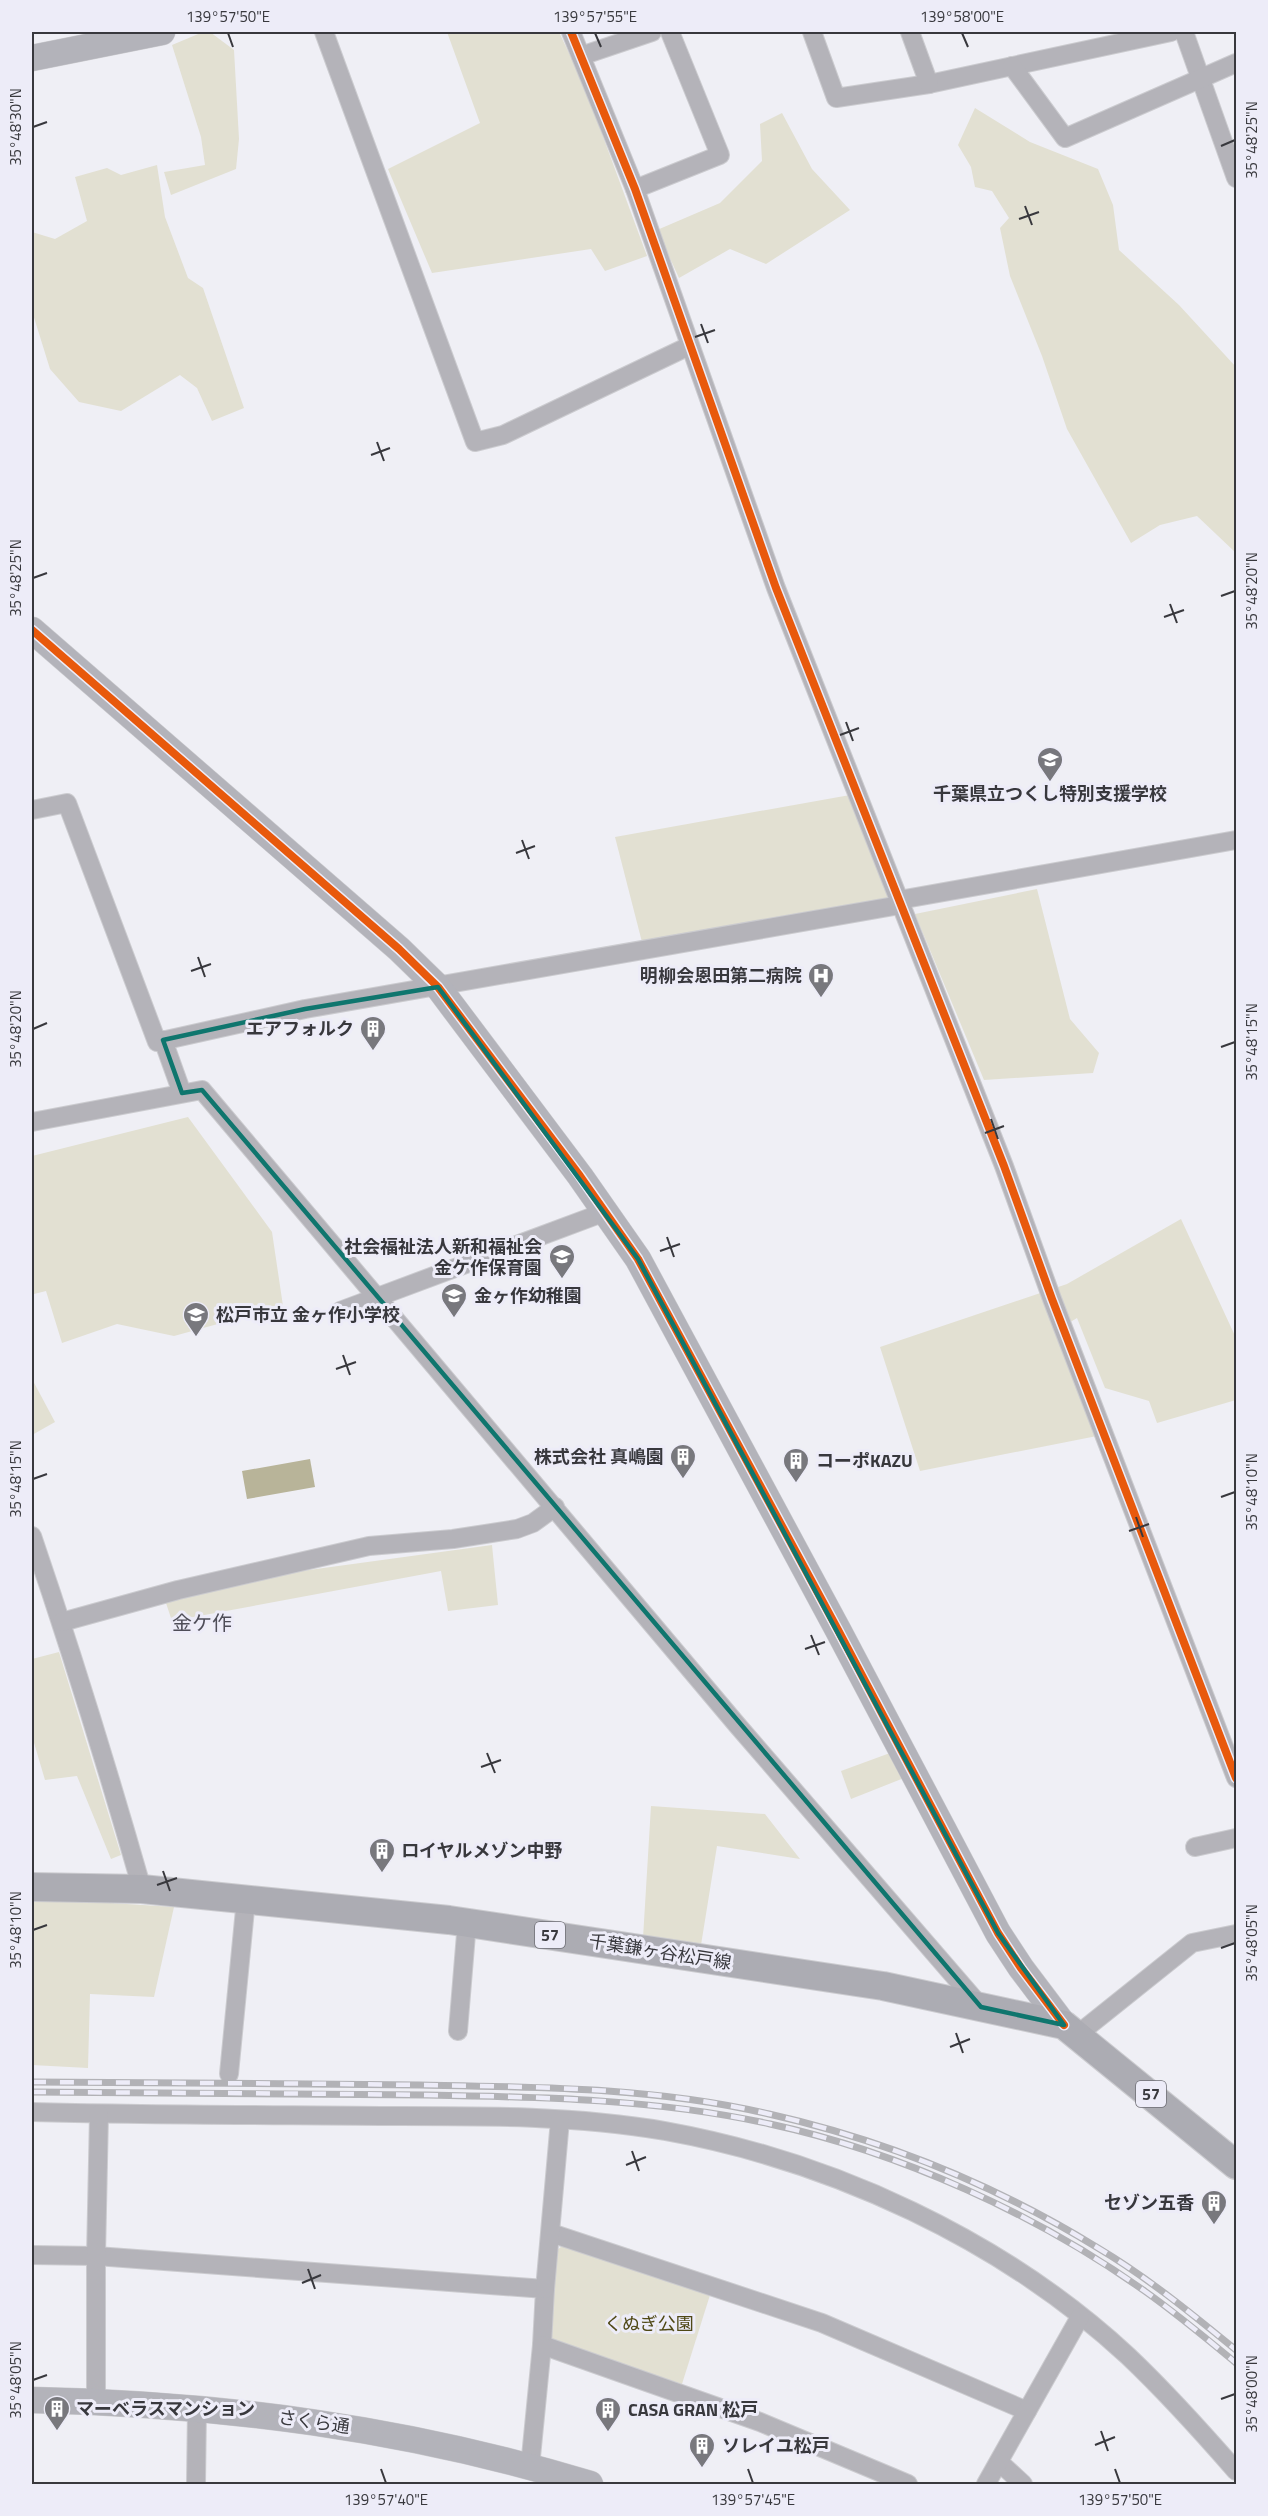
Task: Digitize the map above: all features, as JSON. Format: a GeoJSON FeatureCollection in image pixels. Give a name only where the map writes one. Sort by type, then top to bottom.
{"type":"FeatureCollection","features":[{"type":"Feature","properties":{"kind":"main road","name":"千葉鎌ヶ谷松戸線"},"geometry":{"type":"LineString","coordinates":[[32,1887],[142,1889],[467,1922],[883,1986],[981,2007],[1071,2030],[1236,2165]]}},
{"type":"Feature","properties":{"kind":"street"},"geometry":{"type":"LineString","coordinates":[[32,58],[162,32]]}},
{"type":"Feature","properties":{"kind":"street"},"geometry":{"type":"LineString","coordinates":[[324,32],[475,442],[503,435],[689,346]]}},
{"type":"Feature","properties":{"kind":"street"},"geometry":{"type":"LineString","coordinates":[[571,32],[635,189],[776,588],[1004,1166],[1052,1299],[1236,1778]]}},
{"type":"Feature","properties":{"kind":"street"},"geometry":{"type":"LineString","coordinates":[[581,56],[652,32]]}},
{"type":"Feature","properties":{"kind":"street"},"geometry":{"type":"LineString","coordinates":[[635,189],[720,155],[670,32]]}},
{"type":"Feature","properties":{"kind":"street"},"geometry":{"type":"LineString","coordinates":[[812,32],[836,98],[929,84],[1171,32]]}},
{"type":"Feature","properties":{"kind":"street"},"geometry":{"type":"LineString","coordinates":[[910,32],[929,84]]}},
{"type":"Feature","properties":{"kind":"street"},"geometry":{"type":"LineString","coordinates":[[1184,32],[1235,169]]}},
{"type":"Feature","properties":{"kind":"street"},"geometry":{"type":"LineString","coordinates":[[1012,66],[1065,138],[1202,80],[1236,63]]}},
{"type":"Feature","properties":{"kind":"street"},"geometry":{"type":"LineString","coordinates":[[32,630],[356,910],[438,987],[605,1212],[638,1259],[833,1620],[998,1933],[1034,1987],[1071,2030],[1192,1943],[1236,1934]]}},
{"type":"Feature","properties":{"kind":"street"},"geometry":{"type":"LineString","coordinates":[[32,810],[67,803],[157,1042],[305,1009],[438,987],[1236,840]]}},
{"type":"Feature","properties":{"kind":"street"},"geometry":{"type":"LineString","coordinates":[[163,1040],[182,1093]]}},
{"type":"Feature","properties":{"kind":"street"},"geometry":{"type":"LineString","coordinates":[[32,1122],[202,1090],[746,1735],[981,2007]]}},
{"type":"Feature","properties":{"kind":"street"},"geometry":{"type":"LineString","coordinates":[[340,1311],[605,1212]]}},
{"type":"Feature","properties":{"kind":"street"},"geometry":{"type":"LineString","coordinates":[[62,1622],[177,1590],[369,1546],[453,1539],[517,1529],[533,1523],[555,1507]]}},
{"type":"Feature","properties":{"kind":"street"},"geometry":{"type":"LineString","coordinates":[[32,1536],[62,1622],[142,1889]]}},
{"type":"Feature","properties":{"kind":"street"},"geometry":{"type":"LineString","coordinates":[[1195,1846],[1236,1838]]}},
{"type":"Feature","properties":{"kind":"street"},"geometry":{"type":"LineString","coordinates":[[229,2074],[246,1899]]}},
{"type":"Feature","properties":{"kind":"street"},"geometry":{"type":"LineString","coordinates":[[458,2031],[467,1922]]}},
{"type":"Feature","properties":{"kind":"street"},"geometry":{"type":"LineString","coordinates":[[32,2112],[464,2116],[560,2120],[664,2131],[776,2158],[849,2184],[915,2213],[1038,2284],[1126,2355],[1169,2397],[1236,2472]]}},
{"type":"Feature","properties":{"kind":"street"},"geometry":{"type":"LineString","coordinates":[[96,2402],[99,2114]]}},
{"type":"Feature","properties":{"kind":"street"},"geometry":{"type":"LineString","coordinates":[[539,2474],[545,2289],[560,2120]]}},
{"type":"Feature","properties":{"kind":"street"},"geometry":{"type":"LineString","coordinates":[[551,2233],[822,2323],[1027,2411]]}},
{"type":"Feature","properties":{"kind":"street"},"geometry":{"type":"LineString","coordinates":[[32,2255],[96,2256],[545,2289]]}},
{"type":"Feature","properties":{"kind":"street"},"geometry":{"type":"LineString","coordinates":[[986,2484],[1080,2318]]}},
{"type":"Feature","properties":{"kind":"street"},"geometry":{"type":"LineString","coordinates":[[542,2345],[760,2422],[908,2484]]}},
{"type":"Feature","properties":{"kind":"street","name":"さくら通"},"geometry":{"type":"LineString","coordinates":[[32,2400],[197,2408],[299,2419],[390,2434],[539,2474],[591,2484]]}},
{"type":"Feature","properties":{"kind":"street"},"geometry":{"type":"LineString","coordinates":[[196,2484],[197,2408]]}},
{"type":"Feature","properties":{"kind":"street"},"geometry":{"type":"LineString","coordinates":[[999,2462],[1023,2484]]}},
{"type":"Feature","properties":{"kind":"highlighted area"},"geometry":{"type":"Polygon","coordinates":[[[438,987],[638,1259],[998,1933],[1064,2025],[981,2007],[202,1090],[182,1093],[163,1040],[305,1009],[438,987]]]}},
{"type":"Feature","properties":{"kind":"green space"},"geometry":{"type":"Polygon","coordinates":[[[203,32],[210,32],[234,50],[239,139],[236,169],[171,195],[164,172],[205,165],[201,137],[172,45],[203,32]]]}},
{"type":"Feature","properties":{"kind":"green space"},"geometry":{"type":"Polygon","coordinates":[[[447,32],[559,32],[584,85],[647,256],[605,271],[591,249],[432,273],[388,169],[480,123],[447,32]]]}},
{"type":"Feature","properties":{"kind":"green space"},"geometry":{"type":"Polygon","coordinates":[[[975,108],[1030,142],[1098,169],[1113,205],[1119,250],[1179,305],[1236,367],[1236,553],[1197,516],[1160,525],[1131,543],[1067,429],[1042,356],[1010,276],[1000,228],[1009,218],[992,191],[975,187],[971,167],[958,145],[975,108]]]}},
{"type":"Feature","properties":{"kind":"green space"},"geometry":{"type":"Polygon","coordinates":[[[782,113],[812,169],[850,210],[766,264],[730,249],[679,278],[657,230],[720,203],[762,161],[760,124],[782,113]]]}},
{"type":"Feature","properties":{"kind":"green space"},"geometry":{"type":"Polygon","coordinates":[[[157,165],[165,217],[188,278],[203,288],[244,408],[212,421],[197,388],[180,375],[121,411],[79,402],[50,369],[32,311],[32,232],[55,239],[87,221],[75,177],[107,168],[121,175],[157,165]]]}},
{"type":"Feature","properties":{"kind":"green space"},"geometry":{"type":"Polygon","coordinates":[[[850,795],[891,900],[643,946],[615,837],[850,795]]]}},
{"type":"Feature","properties":{"kind":"green space"},"geometry":{"type":"Polygon","coordinates":[[[1037,889],[1070,1019],[1099,1053],[1093,1073],[984,1080],[915,914],[1037,889]]]}},
{"type":"Feature","properties":{"kind":"green space"},"geometry":{"type":"Polygon","coordinates":[[[188,1117],[272,1232],[283,1306],[174,1336],[117,1324],[62,1343],[46,1291],[34,1294],[32,1288],[32,1156],[188,1117]]]}},
{"type":"Feature","properties":{"kind":"green space"},"geometry":{"type":"Polygon","coordinates":[[[1181,1219],[1236,1338],[1236,1400],[1157,1423],[1149,1401],[1105,1388],[1077,1318],[1062,1327],[1102,1435],[920,1471],[880,1347],[1067,1284],[1181,1219]]]}},
{"type":"Feature","properties":{"kind":"green space"},"geometry":{"type":"Polygon","coordinates":[[[32,1379],[55,1422],[32,1435],[32,1379]]]}},
{"type":"Feature","properties":{"kind":"green space"},"geometry":{"type":"Polygon","coordinates":[[[492,1545],[498,1605],[448,1611],[441,1571],[172,1621],[164,1597],[265,1576],[492,1545]]]}},
{"type":"Feature","properties":{"kind":"green space"},"geometry":{"type":"Polygon","coordinates":[[[59,1652],[121,1855],[111,1859],[77,1776],[45,1780],[32,1736],[32,1659],[59,1652]]]}},
{"type":"Feature","properties":{"kind":"green space"},"geometry":{"type":"Polygon","coordinates":[[[890,1753],[904,1778],[851,1799],[841,1771],[890,1753]]]}},
{"type":"Feature","properties":{"kind":"green space"},"geometry":{"type":"Polygon","coordinates":[[[651,1806],[765,1814],[800,1859],[717,1846],[701,1945],[643,1938],[651,1806]]]}},
{"type":"Feature","properties":{"kind":"green space"},"geometry":{"type":"Polygon","coordinates":[[[32,1898],[174,1907],[154,1997],[90,1994],[88,2068],[32,2065],[32,1898]]]}},
{"type":"Feature","properties":{"kind":"green space","name":"くぬぎ公園"},"geometry":{"type":"Polygon","coordinates":[[[562,2246],[710,2295],[682,2384],[554,2341],[549,2333],[556,2251],[562,2246]]]}},
{"type":"Feature","properties":{"kind":"shaded area"},"geometry":{"type":"Polygon","coordinates":[[[310,1459],[315,1487],[247,1499],[242,1471],[310,1459]]]}},
{"type":"Feature","properties":{"kind":"railway"},"geometry":{"type":"LineString","coordinates":[[32,2082],[372,2084],[552,2088],[683,2098],[769,2114],[897,2151],[939,2167],[1020,2205],[1060,2226],[1134,2271],[1236,2350]]}},
{"type":"Feature","properties":{"kind":"railway"},"geometry":{"type":"LineString","coordinates":[[32,2092],[378,2094],[556,2098],[685,2109],[770,2124],[819,2136],[918,2169],[1014,2212],[1060,2237],[1146,2292],[1236,2363]]}},
{"type":"Feature","properties":{"kind":"cycle path"},"geometry":{"type":"LineString","coordinates":[[571,32],[635,189],[776,588],[1004,1166],[1052,1299],[1236,1778]]}},
{"type":"Feature","properties":{"kind":"cycle path"},"geometry":{"type":"LineString","coordinates":[[32,630],[399,949],[438,987],[580,1176],[638,1259],[998,1933],[1064,2025]]}},
{"type":"Feature","properties":{"kind":"place","name":"千葉県立つくし特別支援学校"},"geometry":{"type":"Point","coordinates":[1050,783]}},
{"type":"Feature","properties":{"kind":"place","name":"明柳会恩田第二病院"},"geometry":{"type":"Point","coordinates":[821,999]}},
{"type":"Feature","properties":{"kind":"place","name":"エアフォルク"},"geometry":{"type":"Point","coordinates":[373,1052]}},
{"type":"Feature","properties":{"kind":"place","name":"社会福祉法人新和福祉会 金ケ作保育園"},"geometry":{"type":"Point","coordinates":[562,1280]}},
{"type":"Feature","properties":{"kind":"place","name":"金ヶ作幼稚園"},"geometry":{"type":"Point","coordinates":[454,1319]}},
{"type":"Feature","properties":{"kind":"place","name":"松戸市立 金ヶ作小学校"},"geometry":{"type":"Point","coordinates":[196,1338]}},
{"type":"Feature","properties":{"kind":"place","name":"株式会社 真嶋園"},"geometry":{"type":"Point","coordinates":[683,1480]}},
{"type":"Feature","properties":{"kind":"place","name":"コーポKAZU"},"geometry":{"type":"Point","coordinates":[796,1484]}},
{"type":"Feature","properties":{"kind":"place","name":"ロイヤルメゾン中野"},"geometry":{"type":"Point","coordinates":[382,1874]}},
{"type":"Feature","properties":{"kind":"place","name":"セゾン五香"},"geometry":{"type":"Point","coordinates":[1214,2226]}},
{"type":"Feature","properties":{"kind":"place","name":"マーベラスマンション"},"geometry":{"type":"Point","coordinates":[57,2432]}},
{"type":"Feature","properties":{"kind":"place","name":"CASA GRAN 松戸"},"geometry":{"type":"Point","coordinates":[608,2433]}},
{"type":"Feature","properties":{"kind":"place","name":"ソレイユ松戸"},"geometry":{"type":"Point","coordinates":[702,2469]}},
{"type":"Feature","properties":{"kind":"district","name":"金ケ作"},"geometry":{"type":"Point","coordinates":[202,1623]}}]}
